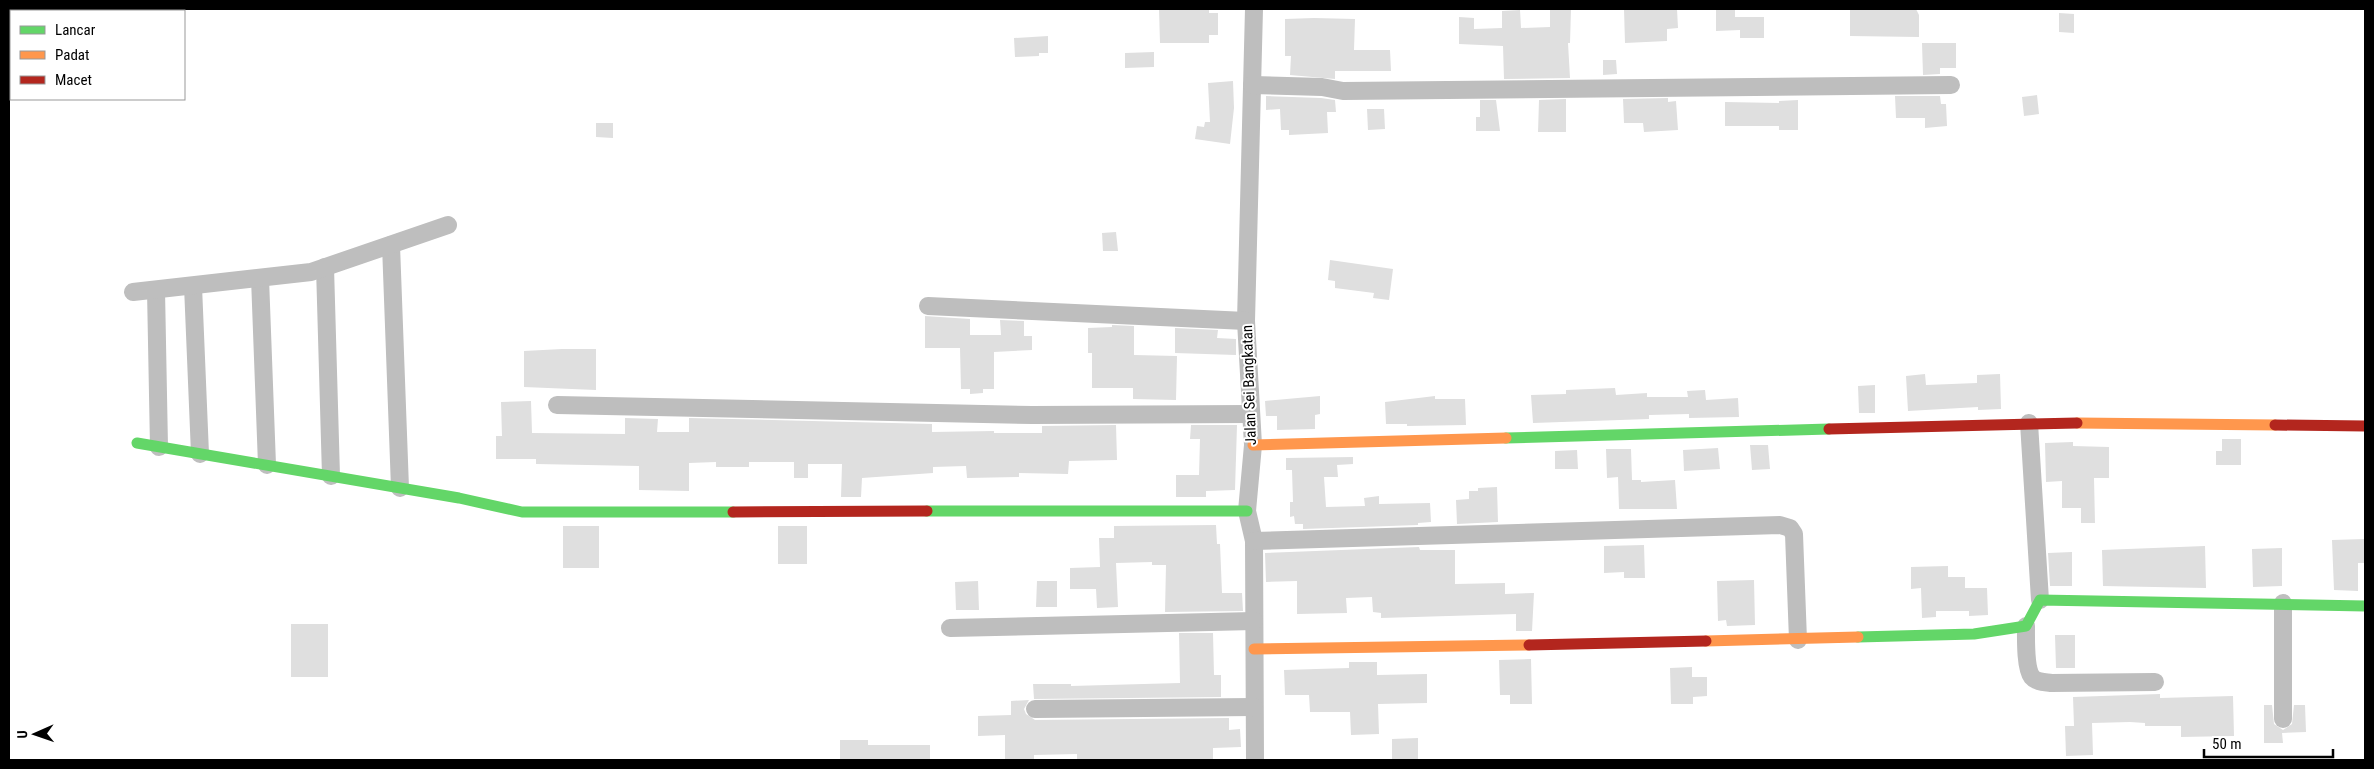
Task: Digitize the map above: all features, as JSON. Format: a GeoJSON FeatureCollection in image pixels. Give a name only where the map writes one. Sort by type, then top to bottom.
{"type":"FeatureCollection","features":[{"type":"Feature","properties":{"kind":"street","name":"Jalan Sei Bangkatan"},"geometry":{"type":"LineString","coordinates":[[1254,9],[1246,321],[1253,445],[1247,511],[1254,541],[1254,760]]}},
{"type":"Feature","properties":{"kind":"street"},"geometry":{"type":"LineString","coordinates":[[1252,85],[1322,87],[1343,91],[1951,85]]}},
{"type":"Feature","properties":{"kind":"street"},"geometry":{"type":"LineString","coordinates":[[133,292],[311,272],[448,225]]}},
{"type":"Feature","properties":{"kind":"street"},"geometry":{"type":"LineString","coordinates":[[391,245],[400,488]]}},
{"type":"Feature","properties":{"kind":"street"},"geometry":{"type":"LineString","coordinates":[[325,267],[332,476]]}},
{"type":"Feature","properties":{"kind":"street"},"geometry":{"type":"LineString","coordinates":[[260,278],[267,465]]}},
{"type":"Feature","properties":{"kind":"street"},"geometry":{"type":"LineString","coordinates":[[193,286],[200,454]]}},
{"type":"Feature","properties":{"kind":"street"},"geometry":{"type":"LineString","coordinates":[[156,290],[159,447]]}},
{"type":"Feature","properties":{"kind":"street"},"geometry":{"type":"LineString","coordinates":[[928,306],[1246,321]]}},
{"type":"Feature","properties":{"kind":"street"},"geometry":{"type":"LineString","coordinates":[[558,406],[1032,415],[1251,414]]}},
{"type":"Feature","properties":{"kind":"street"},"geometry":{"type":"LineString","coordinates":[[1253,445],[2030,423],[2365,426]]}},
{"type":"Feature","properties":{"kind":"street"},"geometry":{"type":"LineString","coordinates":[[2030,423],[2040,600],[2026,626],[2028,668],[2032,677],[2039,681],[2051,683],[2155,682]]}},
{"type":"Feature","properties":{"kind":"street"},"geometry":{"type":"LineString","coordinates":[[137,443],[400,488],[522,512],[1247,511]]}},
{"type":"Feature","properties":{"kind":"street"},"geometry":{"type":"LineString","coordinates":[[1254,541],[1780,525],[1790,528],[1794,534],[1798,640]]}},
{"type":"Feature","properties":{"kind":"street"},"geometry":{"type":"LineString","coordinates":[[2040,600],[2283,602],[2365,606]]}},
{"type":"Feature","properties":{"kind":"street"},"geometry":{"type":"LineString","coordinates":[[2283,602],[2283,719]]}},
{"type":"Feature","properties":{"kind":"street"},"geometry":{"type":"LineString","coordinates":[[950,628],[1254,621]]}},
{"type":"Feature","properties":{"kind":"street"},"geometry":{"type":"LineString","coordinates":[[1254,649],[1798,640],[1974,634],[2017,629],[2026,626]]}},
{"type":"Feature","properties":{"kind":"street"},"geometry":{"type":"LineString","coordinates":[[1035,709],[1254,706]]}},
{"type":"Feature","properties":{"kind":"building"},"geometry":{"type":"Polygon","coordinates":[[[1159,9],[1209,9],[1209,13],[1218,13],[1218,35],[1209,35],[1209,43],[1160,43],[1159,9]]]}},
{"type":"Feature","properties":{"kind":"building"},"geometry":{"type":"Polygon","coordinates":[[[1550,9],[1571,9],[1570,43],[1568,43],[1570,78],[1504,79],[1503,46],[1459,44],[1459,17],[1474,18],[1474,29],[1502,28],[1502,11],[1520,10],[1521,28],[1550,27],[1550,9]]]}},
{"type":"Feature","properties":{"kind":"building"},"geometry":{"type":"Polygon","coordinates":[[[1624,9],[1677,9],[1678,28],[1667,29],[1667,41],[1625,43],[1624,9]]]}},
{"type":"Feature","properties":{"kind":"building"},"geometry":{"type":"Polygon","coordinates":[[[1716,9],[1735,9],[1735,17],[1764,17],[1764,38],[1740,38],[1740,30],[1716,31],[1716,9]]]}},
{"type":"Feature","properties":{"kind":"building"},"geometry":{"type":"Polygon","coordinates":[[[1850,9],[1916,9],[1919,15],[1919,37],[1850,36],[1850,9]]]}},
{"type":"Feature","properties":{"kind":"building"},"geometry":{"type":"Polygon","coordinates":[[[2059,13],[2074,14],[2074,33],[2059,32],[2059,13]]]}},
{"type":"Feature","properties":{"kind":"building"},"geometry":{"type":"Polygon","coordinates":[[[1285,19],[1355,19],[1354,50],[1390,50],[1391,71],[1335,71],[1335,79],[1290,75],[1291,56],[1285,56],[1285,19]]]}},
{"type":"Feature","properties":{"kind":"building"},"geometry":{"type":"Polygon","coordinates":[[[1048,36],[1048,53],[1039,53],[1039,56],[1015,57],[1014,38],[1048,36]]]}},
{"type":"Feature","properties":{"kind":"building"},"geometry":{"type":"Polygon","coordinates":[[[1922,43],[1956,43],[1956,68],[1940,68],[1940,74],[1923,75],[1922,43]]]}},
{"type":"Feature","properties":{"kind":"building"},"geometry":{"type":"Polygon","coordinates":[[[1154,52],[1154,67],[1125,68],[1125,53],[1154,52]]]}},
{"type":"Feature","properties":{"kind":"building"},"geometry":{"type":"Polygon","coordinates":[[[1603,60],[1616,60],[1617,74],[1603,75],[1603,60]]]}},
{"type":"Feature","properties":{"kind":"building"},"geometry":{"type":"Polygon","coordinates":[[[1233,81],[1234,108],[1230,144],[1195,139],[1197,126],[1204,127],[1205,122],[1210,122],[1208,83],[1233,81]]]}},
{"type":"Feature","properties":{"kind":"building"},"geometry":{"type":"Polygon","coordinates":[[[2037,95],[2039,114],[2024,116],[2022,97],[2037,95]]]}},
{"type":"Feature","properties":{"kind":"building"},"geometry":{"type":"Polygon","coordinates":[[[1266,96],[1335,100],[1336,112],[1327,112],[1328,133],[1289,135],[1289,130],[1281,130],[1280,109],[1266,110],[1266,96]]]}},
{"type":"Feature","properties":{"kind":"building"},"geometry":{"type":"Polygon","coordinates":[[[1895,96],[1940,96],[1941,104],[1946,104],[1947,126],[1925,128],[1925,118],[1896,118],[1895,96]]]}},
{"type":"Feature","properties":{"kind":"building"},"geometry":{"type":"Polygon","coordinates":[[[1668,98],[1668,102],[1676,101],[1678,130],[1644,132],[1643,123],[1624,123],[1623,99],[1668,98]]]}},
{"type":"Feature","properties":{"kind":"building"},"geometry":{"type":"Polygon","coordinates":[[[1566,99],[1566,132],[1538,132],[1539,100],[1566,99]]]}},
{"type":"Feature","properties":{"kind":"building"},"geometry":{"type":"Polygon","coordinates":[[[1480,100],[1496,100],[1500,131],[1476,131],[1476,117],[1480,117],[1480,100]]]}},
{"type":"Feature","properties":{"kind":"building"},"geometry":{"type":"Polygon","coordinates":[[[1798,100],[1798,130],[1779,130],[1779,126],[1725,126],[1725,102],[1779,103],[1779,101],[1798,100]]]}},
{"type":"Feature","properties":{"kind":"building"},"geometry":{"type":"Polygon","coordinates":[[[1367,109],[1384,109],[1385,129],[1368,130],[1367,109]]]}},
{"type":"Feature","properties":{"kind":"building"},"geometry":{"type":"Polygon","coordinates":[[[596,123],[613,123],[613,138],[596,137],[596,123]]]}},
{"type":"Feature","properties":{"kind":"building"},"geometry":{"type":"Polygon","coordinates":[[[1116,232],[1118,251],[1103,251],[1102,233],[1116,232]]]}},
{"type":"Feature","properties":{"kind":"building"},"geometry":{"type":"Polygon","coordinates":[[[1330,260],[1393,269],[1389,300],[1373,298],[1374,293],[1335,288],[1335,281],[1328,280],[1330,260]]]}},
{"type":"Feature","properties":{"kind":"building"},"geometry":{"type":"Polygon","coordinates":[[[925,316],[970,319],[970,335],[1001,335],[1000,320],[1024,321],[1024,336],[1032,336],[1032,350],[994,352],[994,389],[983,389],[983,393],[970,394],[970,389],[961,389],[960,348],[925,348],[925,316]]]}},
{"type":"Feature","properties":{"kind":"building"},"geometry":{"type":"Polygon","coordinates":[[[1112,325],[1134,326],[1134,355],[1177,356],[1176,400],[1133,399],[1133,388],[1092,388],[1092,353],[1088,353],[1088,328],[1112,327],[1112,325]]]}},
{"type":"Feature","properties":{"kind":"building"},"geometry":{"type":"Polygon","coordinates":[[[1175,328],[1218,330],[1217,338],[1236,339],[1236,355],[1175,353],[1175,328]]]}},
{"type":"Feature","properties":{"kind":"building"},"geometry":{"type":"Polygon","coordinates":[[[596,349],[596,390],[524,387],[524,351],[596,349]]]}},
{"type":"Feature","properties":{"kind":"building"},"geometry":{"type":"Polygon","coordinates":[[[1925,374],[1926,385],[1977,383],[1977,375],[2000,374],[2001,409],[1978,410],[1978,407],[1908,411],[1906,376],[1925,374]]]}},
{"type":"Feature","properties":{"kind":"building"},"geometry":{"type":"Polygon","coordinates":[[[1875,385],[1875,413],[1859,413],[1858,386],[1875,385]]]}},
{"type":"Feature","properties":{"kind":"building"},"geometry":{"type":"Polygon","coordinates":[[[1615,388],[1616,395],[1647,393],[1647,397],[1688,397],[1687,391],[1705,390],[1706,400],[1738,398],[1739,417],[1689,418],[1689,414],[1649,415],[1649,419],[1533,423],[1531,395],[1566,394],[1566,390],[1615,388]]]}},
{"type":"Feature","properties":{"kind":"building"},"geometry":{"type":"Polygon","coordinates":[[[1320,396],[1320,414],[1315,415],[1315,429],[1277,430],[1277,416],[1266,416],[1265,401],[1320,396]]]}},
{"type":"Feature","properties":{"kind":"building"},"geometry":{"type":"Polygon","coordinates":[[[1435,396],[1435,399],[1465,399],[1466,425],[1407,426],[1407,424],[1386,424],[1385,402],[1435,396]]]}},
{"type":"Feature","properties":{"kind":"building"},"geometry":{"type":"Polygon","coordinates":[[[531,401],[532,433],[625,434],[625,418],[658,419],[657,432],[689,432],[689,418],[932,424],[932,432],[994,431],[994,433],[1042,433],[1042,426],[1116,425],[1117,460],[1069,461],[1068,474],[1019,473],[1019,477],[967,478],[966,466],[933,467],[933,473],[862,478],[861,497],[841,497],[842,464],[808,464],[808,478],[794,478],[794,462],[749,462],[749,467],[716,467],[716,462],[689,463],[689,491],[639,490],[639,466],[536,464],[536,459],[496,459],[496,436],[502,436],[501,402],[531,401]]]}},
{"type":"Feature","properties":{"kind":"building"},"geometry":{"type":"Polygon","coordinates":[[[1191,425],[1237,425],[1235,490],[1206,491],[1206,497],[1176,497],[1176,475],[1199,475],[1200,439],[1190,439],[1191,425]]]}},
{"type":"Feature","properties":{"kind":"building"},"geometry":{"type":"Polygon","coordinates":[[[2222,439],[2241,439],[2241,465],[2216,465],[2216,451],[2222,451],[2222,439]]]}},
{"type":"Feature","properties":{"kind":"building"},"geometry":{"type":"Polygon","coordinates":[[[2073,442],[2073,446],[2109,447],[2109,478],[2094,478],[2095,523],[2081,523],[2081,508],[2062,508],[2062,481],[2046,482],[2045,443],[2073,442]]]}},
{"type":"Feature","properties":{"kind":"building"},"geometry":{"type":"Polygon","coordinates":[[[1750,445],[1768,445],[1770,469],[1752,470],[1750,445]]]}},
{"type":"Feature","properties":{"kind":"building"},"geometry":{"type":"Polygon","coordinates":[[[1718,448],[1720,469],[1684,471],[1683,450],[1718,448]]]}},
{"type":"Feature","properties":{"kind":"building"},"geometry":{"type":"Polygon","coordinates":[[[1606,449],[1631,449],[1632,480],[1641,480],[1641,482],[1675,480],[1677,509],[1619,509],[1618,477],[1607,478],[1606,449]]]}},
{"type":"Feature","properties":{"kind":"building"},"geometry":{"type":"Polygon","coordinates":[[[1577,450],[1578,469],[1555,469],[1555,451],[1577,450]]]}},
{"type":"Feature","properties":{"kind":"building"},"geometry":{"type":"Polygon","coordinates":[[[1353,457],[1353,464],[1337,465],[1338,477],[1324,477],[1326,507],[1365,506],[1364,498],[1379,496],[1379,504],[1430,503],[1431,522],[1418,523],[1418,525],[1303,529],[1303,524],[1295,524],[1294,516],[1290,517],[1290,502],[1293,502],[1292,470],[1286,470],[1286,458],[1353,457]]]}},
{"type":"Feature","properties":{"kind":"building"},"geometry":{"type":"Polygon","coordinates":[[[1497,487],[1498,522],[1457,524],[1456,500],[1469,499],[1469,491],[1478,491],[1478,488],[1497,487]]]}},
{"type":"Feature","properties":{"kind":"building"},"geometry":{"type":"Polygon","coordinates":[[[1216,525],[1217,544],[1220,544],[1222,593],[1242,593],[1243,611],[1165,612],[1166,565],[1152,565],[1152,562],[1116,563],[1118,607],[1097,608],[1096,589],[1070,589],[1070,568],[1100,567],[1099,538],[1114,538],[1114,526],[1216,525]]]}},
{"type":"Feature","properties":{"kind":"building"},"geometry":{"type":"Polygon","coordinates":[[[563,526],[599,526],[599,568],[563,568],[563,526]]]}},
{"type":"Feature","properties":{"kind":"building"},"geometry":{"type":"Polygon","coordinates":[[[778,526],[807,526],[807,564],[778,564],[778,526]]]}},
{"type":"Feature","properties":{"kind":"building"},"geometry":{"type":"Polygon","coordinates":[[[2365,539],[2365,563],[2358,563],[2358,591],[2334,590],[2332,540],[2365,539]]]}},
{"type":"Feature","properties":{"kind":"building"},"geometry":{"type":"Polygon","coordinates":[[[1644,545],[1645,578],[1624,578],[1624,572],[1604,573],[1604,546],[1644,545]]]}},
{"type":"Feature","properties":{"kind":"building"},"geometry":{"type":"Polygon","coordinates":[[[2205,546],[2206,588],[2103,586],[2102,550],[2205,546]]]}},
{"type":"Feature","properties":{"kind":"building"},"geometry":{"type":"Polygon","coordinates":[[[1419,547],[1420,550],[1455,550],[1455,584],[1505,583],[1505,594],[1534,593],[1532,631],[1516,631],[1516,614],[1381,618],[1381,613],[1373,612],[1372,597],[1346,598],[1347,613],[1297,614],[1297,581],[1266,582],[1265,553],[1419,547]]]}},
{"type":"Feature","properties":{"kind":"building"},"geometry":{"type":"Polygon","coordinates":[[[2282,548],[2282,586],[2253,587],[2252,549],[2282,548]]]}},
{"type":"Feature","properties":{"kind":"building"},"geometry":{"type":"Polygon","coordinates":[[[2072,552],[2072,586],[2050,586],[2048,553],[2072,552]]]}},
{"type":"Feature","properties":{"kind":"building"},"geometry":{"type":"Polygon","coordinates":[[[1948,566],[1948,577],[1965,577],[1965,588],[1987,588],[1988,615],[1969,616],[1969,611],[1936,611],[1936,617],[1922,618],[1921,588],[1911,589],[1911,567],[1948,566]]]}},
{"type":"Feature","properties":{"kind":"building"},"geometry":{"type":"Polygon","coordinates":[[[1754,580],[1755,625],[1727,626],[1726,620],[1718,621],[1717,581],[1754,580]]]}},
{"type":"Feature","properties":{"kind":"building"},"geometry":{"type":"Polygon","coordinates":[[[978,581],[979,610],[956,610],[955,582],[978,581]]]}},
{"type":"Feature","properties":{"kind":"building"},"geometry":{"type":"Polygon","coordinates":[[[1037,581],[1057,581],[1057,607],[1036,607],[1037,581]]]}},
{"type":"Feature","properties":{"kind":"building"},"geometry":{"type":"Polygon","coordinates":[[[291,624],[328,624],[328,677],[291,677],[291,624]]]}},
{"type":"Feature","properties":{"kind":"building"},"geometry":{"type":"Polygon","coordinates":[[[1179,633],[1213,633],[1214,675],[1221,675],[1221,697],[1034,699],[1033,684],[1071,684],[1071,686],[1180,683],[1179,633]]]}},
{"type":"Feature","properties":{"kind":"building"},"geometry":{"type":"Polygon","coordinates":[[[2055,635],[2075,635],[2075,668],[2056,668],[2055,635]]]}},
{"type":"Feature","properties":{"kind":"building"},"geometry":{"type":"Polygon","coordinates":[[[1531,659],[1532,704],[1510,704],[1510,695],[1500,695],[1499,660],[1531,659]]]}},
{"type":"Feature","properties":{"kind":"building"},"geometry":{"type":"Polygon","coordinates":[[[1349,662],[1377,662],[1377,675],[1427,674],[1427,703],[1378,704],[1379,734],[1351,735],[1350,712],[1310,712],[1309,695],[1285,695],[1284,670],[1349,668],[1349,662]]]}},
{"type":"Feature","properties":{"kind":"building"},"geometry":{"type":"Polygon","coordinates":[[[1692,667],[1692,677],[1707,677],[1707,696],[1693,697],[1693,704],[1671,704],[1670,668],[1692,667]]]}},
{"type":"Feature","properties":{"kind":"building"},"geometry":{"type":"Polygon","coordinates":[[[2160,694],[2160,698],[2233,696],[2234,736],[2181,737],[2181,726],[2145,726],[2145,723],[2130,722],[2092,723],[2093,755],[2066,756],[2065,726],[2074,726],[2073,697],[2160,694]]]}},
{"type":"Feature","properties":{"kind":"building"},"geometry":{"type":"Polygon","coordinates":[[[1029,700],[1024,709],[1026,714],[1035,720],[1229,718],[1229,730],[1240,729],[1241,747],[1213,748],[1213,760],[1077,760],[1077,754],[1034,755],[1034,760],[1005,760],[1005,735],[978,736],[978,716],[1011,715],[1011,701],[1029,700]]]}},
{"type":"Feature","properties":{"kind":"building"},"geometry":{"type":"Polygon","coordinates":[[[2264,705],[2272,705],[2274,724],[2283,730],[2292,724],[2294,705],[2305,705],[2306,732],[2282,733],[2283,743],[2264,743],[2264,705]]]}},
{"type":"Feature","properties":{"kind":"building"},"geometry":{"type":"Polygon","coordinates":[[[1418,738],[1418,760],[1392,760],[1392,739],[1418,738]]]}},
{"type":"Feature","properties":{"kind":"building"},"geometry":{"type":"Polygon","coordinates":[[[840,740],[868,740],[868,745],[930,745],[930,760],[840,760],[840,740]]]}},
{"type":"Feature","properties":{"kind":"traffic: fast"},"geometry":{"type":"LineString","coordinates":[[1506,438],[1829,429]]}},
{"type":"Feature","properties":{"kind":"traffic: fast"},"geometry":{"type":"LineString","coordinates":[[137,443],[459,498],[522,512],[733,512]]}},
{"type":"Feature","properties":{"kind":"traffic: fast"},"geometry":{"type":"LineString","coordinates":[[927,511],[1247,511]]}},
{"type":"Feature","properties":{"kind":"traffic: fast"},"geometry":{"type":"LineString","coordinates":[[1858,637],[1974,634],[2026,626],[2040,600],[2365,606]]}},
{"type":"Feature","properties":{"kind":"traffic: slow"},"geometry":{"type":"LineString","coordinates":[[2077,423],[2275,425]]}},
{"type":"Feature","properties":{"kind":"traffic: slow"},"geometry":{"type":"LineString","coordinates":[[1253,445],[1506,438]]}},
{"type":"Feature","properties":{"kind":"traffic: slow"},"geometry":{"type":"LineString","coordinates":[[1706,641],[1858,637]]}},
{"type":"Feature","properties":{"kind":"traffic: slow"},"geometry":{"type":"LineString","coordinates":[[1254,649],[1529,645]]}},
{"type":"Feature","properties":{"kind":"traffic: jam"},"geometry":{"type":"LineString","coordinates":[[1829,429],[2077,423]]}},
{"type":"Feature","properties":{"kind":"traffic: jam"},"geometry":{"type":"LineString","coordinates":[[2275,425],[2365,426]]}},
{"type":"Feature","properties":{"kind":"traffic: jam"},"geometry":{"type":"LineString","coordinates":[[733,512],[927,511]]}},
{"type":"Feature","properties":{"kind":"traffic: jam"},"geometry":{"type":"LineString","coordinates":[[1529,645],[1706,641]]}}]}
